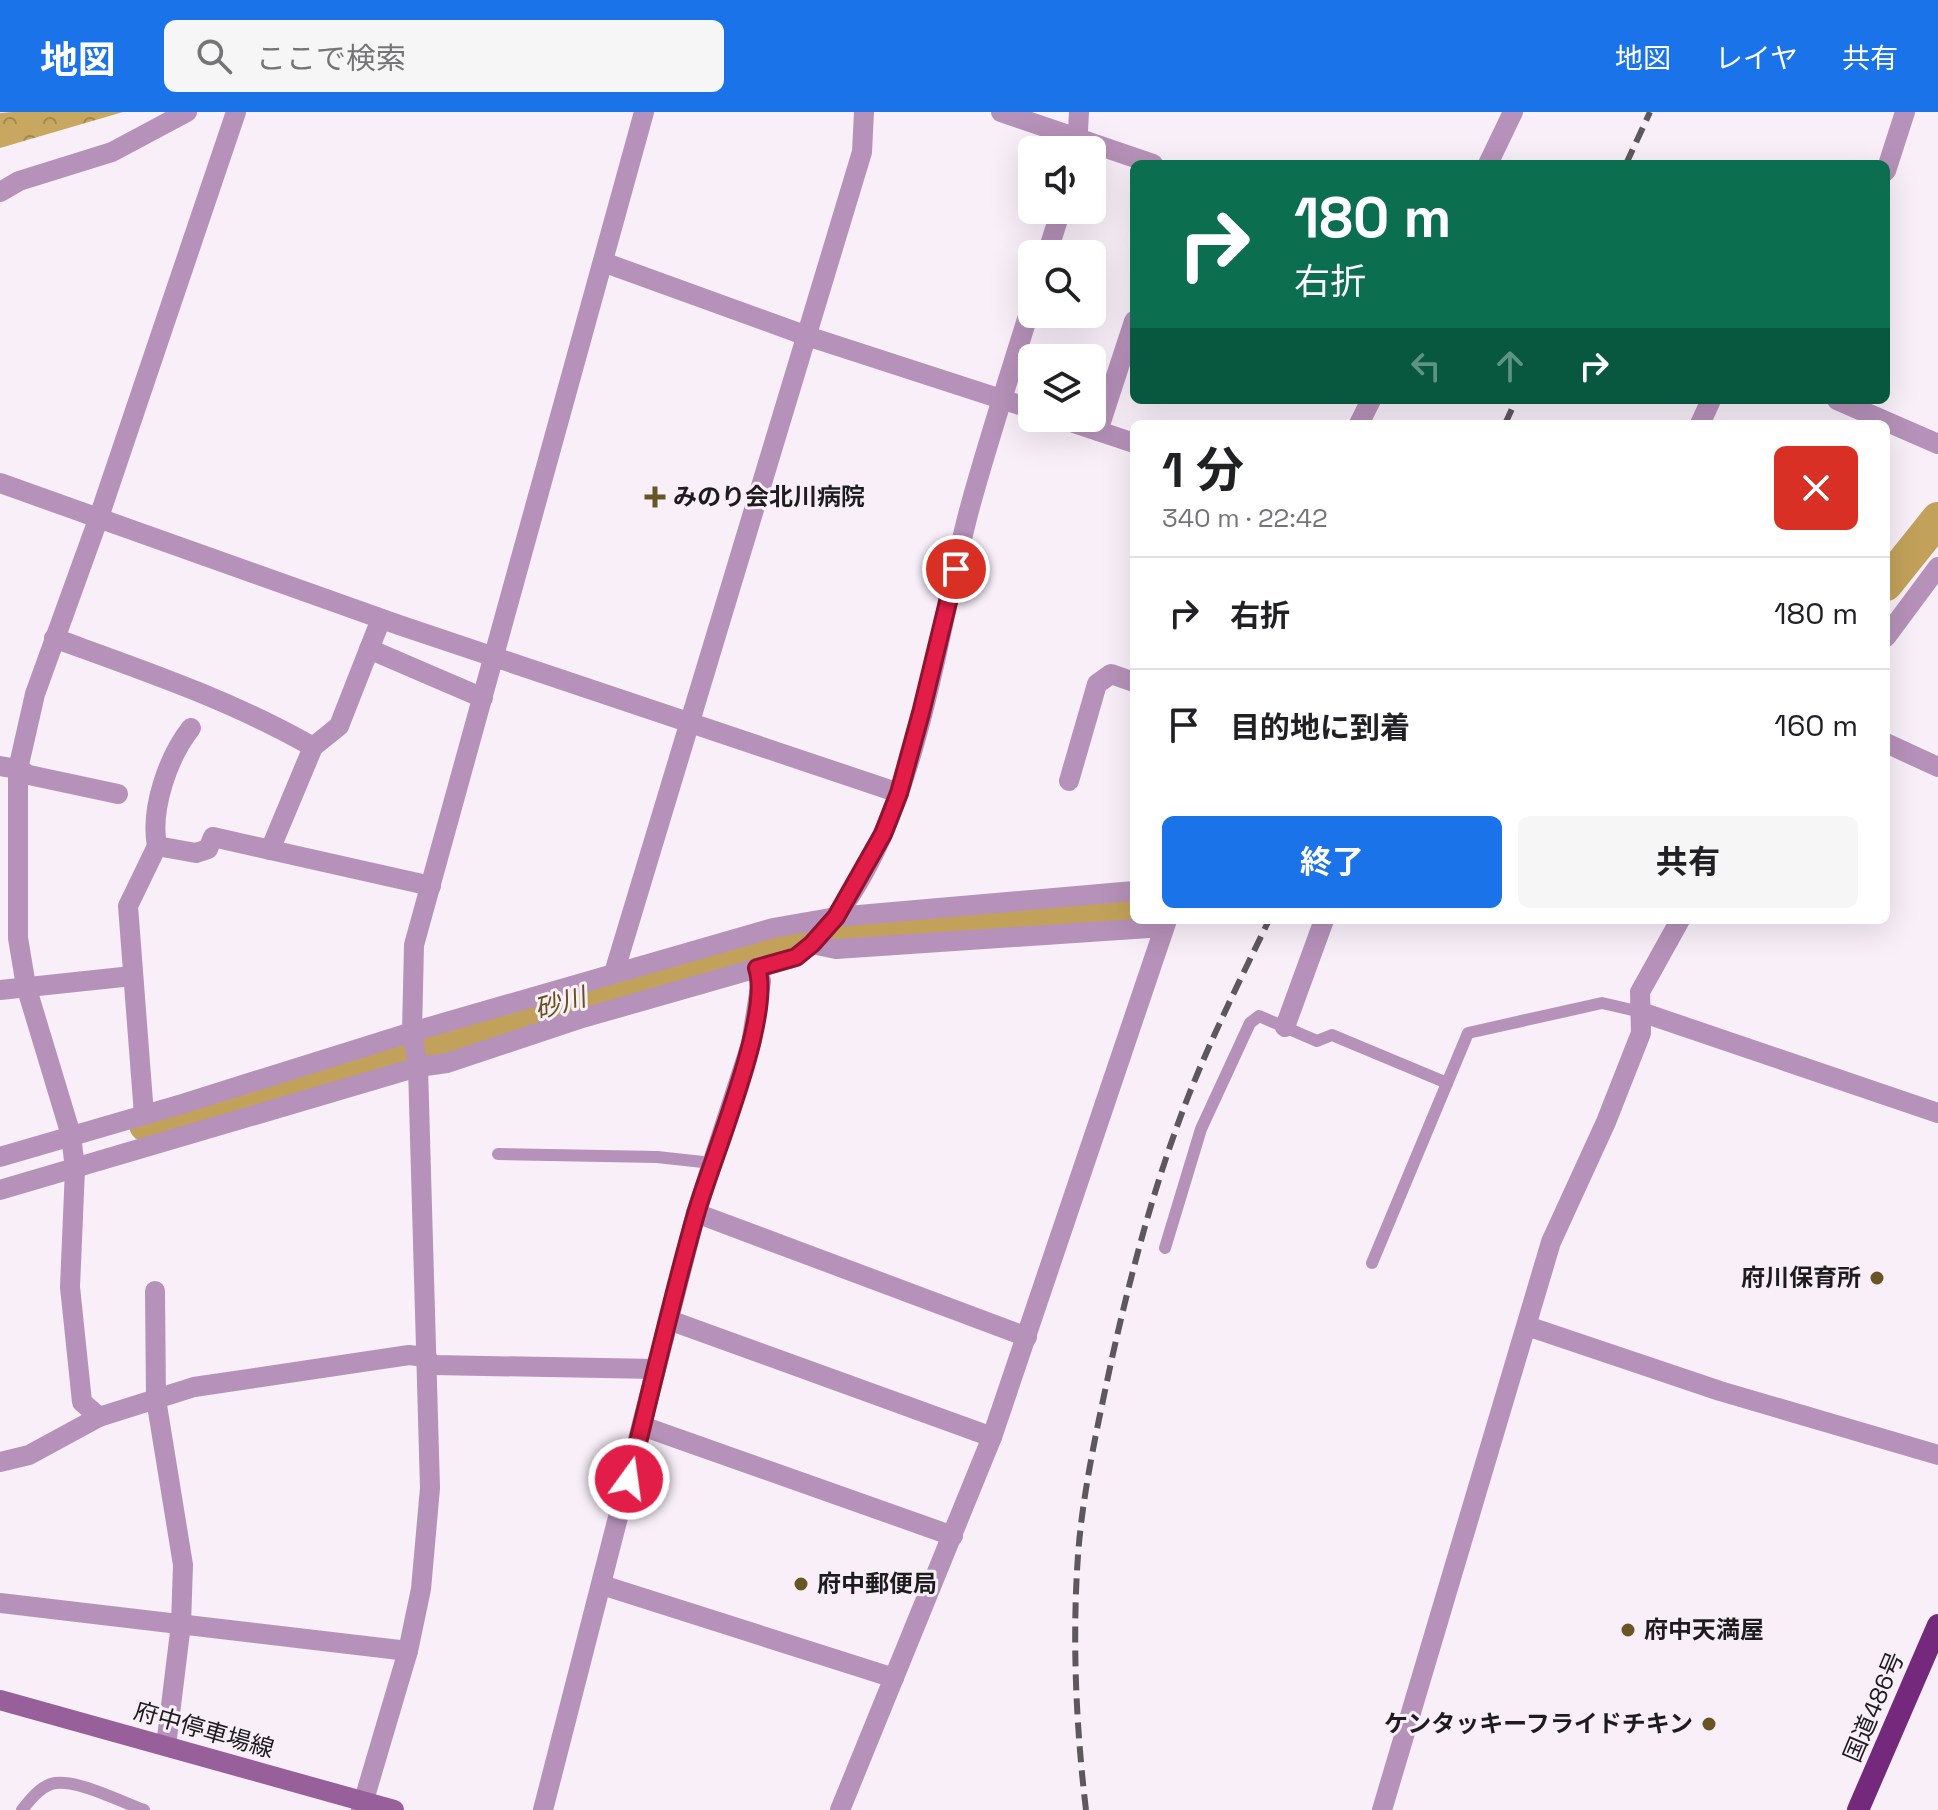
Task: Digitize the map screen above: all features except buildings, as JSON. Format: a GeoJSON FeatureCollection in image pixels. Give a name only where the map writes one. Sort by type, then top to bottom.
{"type":"FeatureCollection","features":[{"type":"Feature","properties":{"kind":"highway","name":"国道486号"},"geometry":{"type":"LineString","coordinates":[[1858,1810],[1938,1625]]}},
{"type":"Feature","properties":{"kind":"main road","name":"府中停車場線"},"geometry":{"type":"LineString","coordinates":[[0,1700],[166,1746],[362,1806],[394,1810]]}},
{"type":"Feature","properties":{"kind":"street"},"geometry":{"type":"LineString","coordinates":[[0,192],[19,181],[112,152],[187,112]]}},
{"type":"Feature","properties":{"kind":"street"},"geometry":{"type":"LineString","coordinates":[[99,1417],[82,1402],[70,1287],[75,1169],[71,1135],[26,986],[18,938],[9,767],[99,517],[236,112]]}},
{"type":"Feature","properties":{"kind":"street"},"geometry":{"type":"LineString","coordinates":[[362,1806],[408,1651],[421,1589],[430,1488],[418,1067],[412,1032],[414,945],[644,112]]}},
{"type":"Feature","properties":{"kind":"street"},"geometry":{"type":"LineString","coordinates":[[614,973],[862,152],[864,112]]}},
{"type":"Feature","properties":{"kind":"street"},"geometry":{"type":"LineString","coordinates":[[1001,112],[1058,136]]}},
{"type":"Feature","properties":{"kind":"street"},"geometry":{"type":"LineString","coordinates":[[1078,136],[1079,112]]}},
{"type":"Feature","properties":{"kind":"street"},"geometry":{"type":"LineString","coordinates":[[1490,160],[1513,112]]}},
{"type":"Feature","properties":{"kind":"street"},"geometry":{"type":"LineString","coordinates":[[1890,160],[1905,112]]}},
{"type":"Feature","properties":{"kind":"street"},"geometry":{"type":"LineString","coordinates":[[1106,152],[1138,160]]}},
{"type":"Feature","properties":{"kind":"street"},"geometry":{"type":"LineString","coordinates":[[603,262],[807,336],[1018,404]]}},
{"type":"Feature","properties":{"kind":"street"},"geometry":{"type":"LineString","coordinates":[[0,1190],[418,1067],[447,1063],[579,1019],[796,957],[812,944],[836,917],[883,834],[899,793],[935,661],[970,508],[1024,328]]}},
{"type":"Feature","properties":{"kind":"street"},"geometry":{"type":"LineString","coordinates":[[1106,407],[1130,333]]}},
{"type":"Feature","properties":{"kind":"street"},"geometry":{"type":"LineString","coordinates":[[1842,404],[1861,418]]}},
{"type":"Feature","properties":{"kind":"street"},"geometry":{"type":"LineString","coordinates":[[1890,428],[1938,444]]}},
{"type":"Feature","properties":{"kind":"street"},"geometry":{"type":"LineString","coordinates":[[1101,432],[1130,442]]}},
{"type":"Feature","properties":{"kind":"street"},"geometry":{"type":"LineString","coordinates":[[0,483],[381,619],[899,793]]}},
{"type":"Feature","properties":{"kind":"street"},"geometry":{"type":"LineString","coordinates":[[1890,632],[1938,567]]}},
{"type":"Feature","properties":{"kind":"street"},"geometry":{"type":"LineString","coordinates":[[270,850],[313,747],[339,726],[381,619]]}},
{"type":"Feature","properties":{"kind":"street"},"geometry":{"type":"LineString","coordinates":[[54,638],[270,722],[313,747]]}},
{"type":"Feature","properties":{"kind":"street"},"geometry":{"type":"LineString","coordinates":[[369,649],[483,698]]}},
{"type":"Feature","properties":{"kind":"street"},"geometry":{"type":"LineString","coordinates":[[1069,781],[1097,684],[1111,674],[1130,681]]}},
{"type":"Feature","properties":{"kind":"street"},"geometry":{"type":"LineString","coordinates":[[144,1115],[128,906],[157,846],[154,829],[163,789],[179,744],[191,728]]}},
{"type":"Feature","properties":{"kind":"street"},"geometry":{"type":"LineString","coordinates":[[1890,745],[1938,767]]}},
{"type":"Feature","properties":{"kind":"street"},"geometry":{"type":"LineString","coordinates":[[9,767],[29,775],[118,794]]}},
{"type":"Feature","properties":{"kind":"street"},"geometry":{"type":"LineString","coordinates":[[157,846],[196,853],[208,849],[213,837],[431,886]]}},
{"type":"Feature","properties":{"kind":"street"},"geometry":{"type":"LineString","coordinates":[[0,1157],[412,1032],[773,928],[836,917],[1130,891]]}},
{"type":"Feature","properties":{"kind":"street"},"geometry":{"type":"LineString","coordinates":[[812,944],[836,949],[1166,924],[992,1437],[840,1810]]}},
{"type":"Feature","properties":{"kind":"street"},"geometry":{"type":"LineString","coordinates":[[1285,1027],[1323,924]]}},
{"type":"Feature","properties":{"kind":"street"},"geometry":{"type":"LineString","coordinates":[[1382,1810],[1551,1242],[1606,1122],[1641,1033],[1640,992],[1678,924]]}},
{"type":"Feature","properties":{"kind":"street"},"geometry":{"type":"LineString","coordinates":[[543,1810],[696,1213],[751,1044],[761,981],[757,968]]}},
{"type":"Feature","properties":{"kind":"street"},"geometry":{"type":"LineString","coordinates":[[0,990],[132,976]]}},
{"type":"Feature","properties":{"kind":"street"},"geometry":{"type":"LineString","coordinates":[[1641,1012],[1938,1113]]}},
{"type":"Feature","properties":{"kind":"street"},"geometry":{"type":"LineString","coordinates":[[696,1213],[1027,1337]]}},
{"type":"Feature","properties":{"kind":"street"},"geometry":{"type":"LineString","coordinates":[[155,1291],[156,1399],[183,1565],[181,1624],[166,1746]]}},
{"type":"Feature","properties":{"kind":"street"},"geometry":{"type":"LineString","coordinates":[[669,1320],[992,1437]]}},
{"type":"Feature","properties":{"kind":"street"},"geometry":{"type":"LineString","coordinates":[[1527,1326],[1720,1391],[1938,1455]]}},
{"type":"Feature","properties":{"kind":"street"},"geometry":{"type":"LineString","coordinates":[[0,1462],[29,1455],[99,1417],[194,1387],[409,1355],[425,1357],[433,1365],[656,1369]]}},
{"type":"Feature","properties":{"kind":"street"},"geometry":{"type":"LineString","coordinates":[[642,1426],[953,1536]]}},
{"type":"Feature","properties":{"kind":"street"},"geometry":{"type":"LineString","coordinates":[[602,1585],[894,1678]]}},
{"type":"Feature","properties":{"kind":"street"},"geometry":{"type":"LineString","coordinates":[[0,1603],[408,1651]]}},
{"type":"Feature","properties":{"kind":"lane"},"geometry":{"type":"LineString","coordinates":[[1372,1263],[1468,1033],[1602,1003],[1641,1012]]}},
{"type":"Feature","properties":{"kind":"lane"},"geometry":{"type":"LineString","coordinates":[[1165,1248],[1201,1129],[1250,1023],[1259,1016],[1317,1041],[1332,1035],[1447,1083]]}},
{"type":"Feature","properties":{"kind":"lane"},"geometry":{"type":"LineString","coordinates":[[498,1154],[657,1157],[712,1163]]}},
{"type":"Feature","properties":{"kind":"lane"},"geometry":{"type":"LineString","coordinates":[[22,1810],[33,1796],[51,1784],[74,1784],[144,1810]]}},
{"type":"Feature","properties":{"kind":"green space"},"geometry":{"type":"Polygon","coordinates":[[[123,112],[0,148],[0,113],[123,112]]]}},
{"type":"Feature","properties":{"kind":"waterway","name":"砂川"},"geometry":{"type":"LineString","coordinates":[[1890,579],[1938,519]]}},
{"type":"Feature","properties":{"kind":"waterway","name":"砂川"},"geometry":{"type":"LineString","coordinates":[[146,1125],[770,941],[851,929],[1130,910]]}},
{"type":"Feature","properties":{"kind":"railway"},"geometry":{"type":"LineString","coordinates":[[1628,160],[1650,112]]}},
{"type":"Feature","properties":{"kind":"railway"},"geometry":{"type":"LineString","coordinates":[[1507,420],[1514,404]]}},
{"type":"Feature","properties":{"kind":"railway"},"geometry":{"type":"LineString","coordinates":[[1086,1810],[1077,1715],[1075,1619],[1080,1530],[1096,1432],[1128,1292],[1165,1161],[1207,1052],[1267,924]]}},
{"type":"Feature","properties":{"kind":"place","name":"みのり会北川病院"},"geometry":{"type":"Point","coordinates":[655,497]}},
{"type":"Feature","properties":{"kind":"place","name":"府川保育所"},"geometry":{"type":"Point","coordinates":[1877,1278]}},
{"type":"Feature","properties":{"kind":"place","name":"府中郵便局"},"geometry":{"type":"Point","coordinates":[801,1584]}},
{"type":"Feature","properties":{"kind":"place","name":"府中天満屋"},"geometry":{"type":"Point","coordinates":[1628,1630]}},
{"type":"Feature","properties":{"kind":"place","name":"ケンタッキーフライドチキン"},"geometry":{"type":"Point","coordinates":[1709,1724]}},
{"type":"Feature","properties":{"kind":"route"},"geometry":{"type":"LineString","coordinates":[[629,1479],[696,1213],[751,1044],[761,981],[757,968],[796,957],[812,944],[851,895],[883,834],[899,793],[956,569]]}}]}
